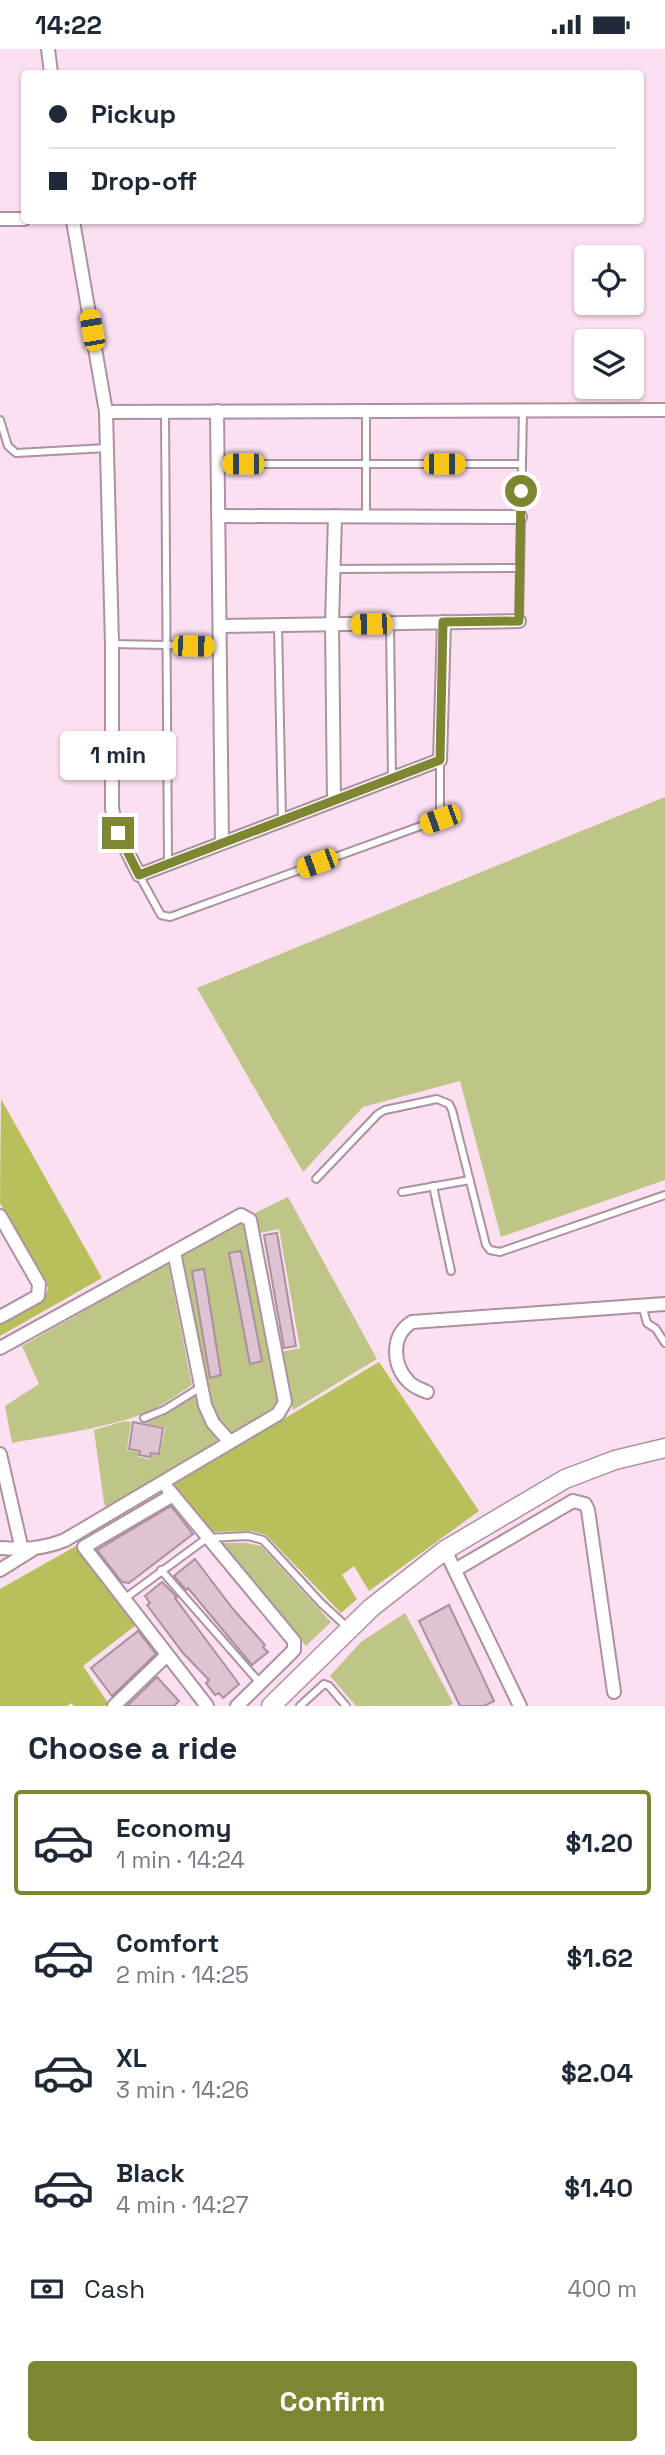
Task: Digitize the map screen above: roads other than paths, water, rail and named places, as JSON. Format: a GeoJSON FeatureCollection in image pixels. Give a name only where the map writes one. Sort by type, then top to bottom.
{"type":"FeatureCollection","features":[{"type":"Feature","properties":{"kind":"main road"},"geometry":{"type":"LineString","coordinates":[[271,1706],[371,1608],[445,1550],[565,1479],[615,1459],[665,1448]]}},
{"type":"Feature","properties":{"kind":"street"},"geometry":{"type":"LineString","coordinates":[[48,49],[51,70]]}},
{"type":"Feature","properties":{"kind":"street"},"geometry":{"type":"LineString","coordinates":[[0,219],[21,219]]}},
{"type":"Feature","properties":{"kind":"street"},"geometry":{"type":"LineString","coordinates":[[74,224],[106,412],[112,644],[112,809],[118,833],[139,875],[440,760],[443,622]]}},
{"type":"Feature","properties":{"kind":"street"},"geometry":{"type":"LineString","coordinates":[[106,412],[665,410]]}},
{"type":"Feature","properties":{"kind":"street"},"geometry":{"type":"LineString","coordinates":[[217,411],[222,843]]}},
{"type":"Feature","properties":{"kind":"street"},"geometry":{"type":"LineString","coordinates":[[218,516],[520,517]]}},
{"type":"Feature","properties":{"kind":"street"},"geometry":{"type":"LineString","coordinates":[[334,800],[332,624],[335,516]]}},
{"type":"Feature","properties":{"kind":"street"},"geometry":{"type":"LineString","coordinates":[[220,626],[519,621]]}},
{"type":"Feature","properties":{"kind":"street"},"geometry":{"type":"LineString","coordinates":[[0,1348],[241,1215],[250,1220],[285,1402],[278,1414],[65,1540],[28,1549],[0,1548]]}},
{"type":"Feature","properties":{"kind":"street"},"geometry":{"type":"LineString","coordinates":[[0,1216],[38,1283],[39,1290],[38,1296],[0,1317]]}},
{"type":"Feature","properties":{"kind":"street"},"geometry":{"type":"LineString","coordinates":[[174,1252],[208,1414],[230,1443]]}},
{"type":"Feature","properties":{"kind":"street"},"geometry":{"type":"LineString","coordinates":[[427,1392],[412,1386],[405,1379],[396,1349],[395,1340],[412,1322],[665,1304]]}},
{"type":"Feature","properties":{"kind":"street"},"geometry":{"type":"LineString","coordinates":[[0,1454],[28,1549]]}},
{"type":"Feature","properties":{"kind":"street"},"geometry":{"type":"LineString","coordinates":[[163,1483],[294,1641],[294,1650],[237,1706]]}},
{"type":"Feature","properties":{"kind":"street"},"geometry":{"type":"LineString","coordinates":[[173,1495],[84,1547],[206,1706]]}},
{"type":"Feature","properties":{"kind":"street"},"geometry":{"type":"LineString","coordinates":[[455,1570],[573,1501],[585,1504],[614,1692]]}},
{"type":"Feature","properties":{"kind":"street"},"geometry":{"type":"LineString","coordinates":[[0,1570],[28,1549]]}},
{"type":"Feature","properties":{"kind":"street"},"geometry":{"type":"LineString","coordinates":[[445,1550],[520,1706]]}},
{"type":"Feature","properties":{"kind":"street"},"geometry":{"type":"LineString","coordinates":[[114,1706],[167,1655]]}},
{"type":"Feature","properties":{"kind":"lane"},"geometry":{"type":"LineString","coordinates":[[164,411],[169,863]]}},
{"type":"Feature","properties":{"kind":"lane"},"geometry":{"type":"LineString","coordinates":[[366,411],[366,516]]}},
{"type":"Feature","properties":{"kind":"lane"},"geometry":{"type":"LineString","coordinates":[[519,621],[523,411]]}},
{"type":"Feature","properties":{"kind":"lane"},"geometry":{"type":"LineString","coordinates":[[0,420],[8,446],[16,453],[107,448]]}},
{"type":"Feature","properties":{"kind":"lane"},"geometry":{"type":"LineString","coordinates":[[218,464],[522,464]]}},
{"type":"Feature","properties":{"kind":"lane"},"geometry":{"type":"LineString","coordinates":[[334,569],[520,568]]}},
{"type":"Feature","properties":{"kind":"lane"},"geometry":{"type":"LineString","coordinates":[[390,623],[392,778]]}},
{"type":"Feature","properties":{"kind":"lane"},"geometry":{"type":"LineString","coordinates":[[278,625],[282,820]]}},
{"type":"Feature","properties":{"kind":"lane"},"geometry":{"type":"LineString","coordinates":[[112,644],[220,646]]}},
{"type":"Feature","properties":{"kind":"lane"},"geometry":{"type":"LineString","coordinates":[[139,875],[161,915],[170,917],[440,819],[440,760]]}},
{"type":"Feature","properties":{"kind":"lane"},"geometry":{"type":"LineString","coordinates":[[316,1179],[377,1114],[437,1100],[449,1104],[452,1110],[486,1245],[495,1252],[665,1195]]}},
{"type":"Feature","properties":{"kind":"lane"},"geometry":{"type":"LineString","coordinates":[[402,1192],[470,1180]]}},
{"type":"Feature","properties":{"kind":"lane"},"geometry":{"type":"LineString","coordinates":[[433,1186],[452,1271]]}},
{"type":"Feature","properties":{"kind":"lane"},"geometry":{"type":"LineString","coordinates":[[642,1305],[647,1323],[656,1329],[665,1343]]}},
{"type":"Feature","properties":{"kind":"lane"},"geometry":{"type":"LineString","coordinates":[[144,1419],[201,1387]]}},
{"type":"Feature","properties":{"kind":"lane"},"geometry":{"type":"LineString","coordinates":[[124,1599],[207,1538],[248,1536],[263,1540],[349,1629]]}},
{"type":"Feature","properties":{"kind":"lane"},"geometry":{"type":"LineString","coordinates":[[161,1570],[260,1683]]}},
{"type":"Feature","properties":{"kind":"lane"},"geometry":{"type":"LineString","coordinates":[[300,1706],[324,1684],[329,1686],[346,1706]]}}]}
